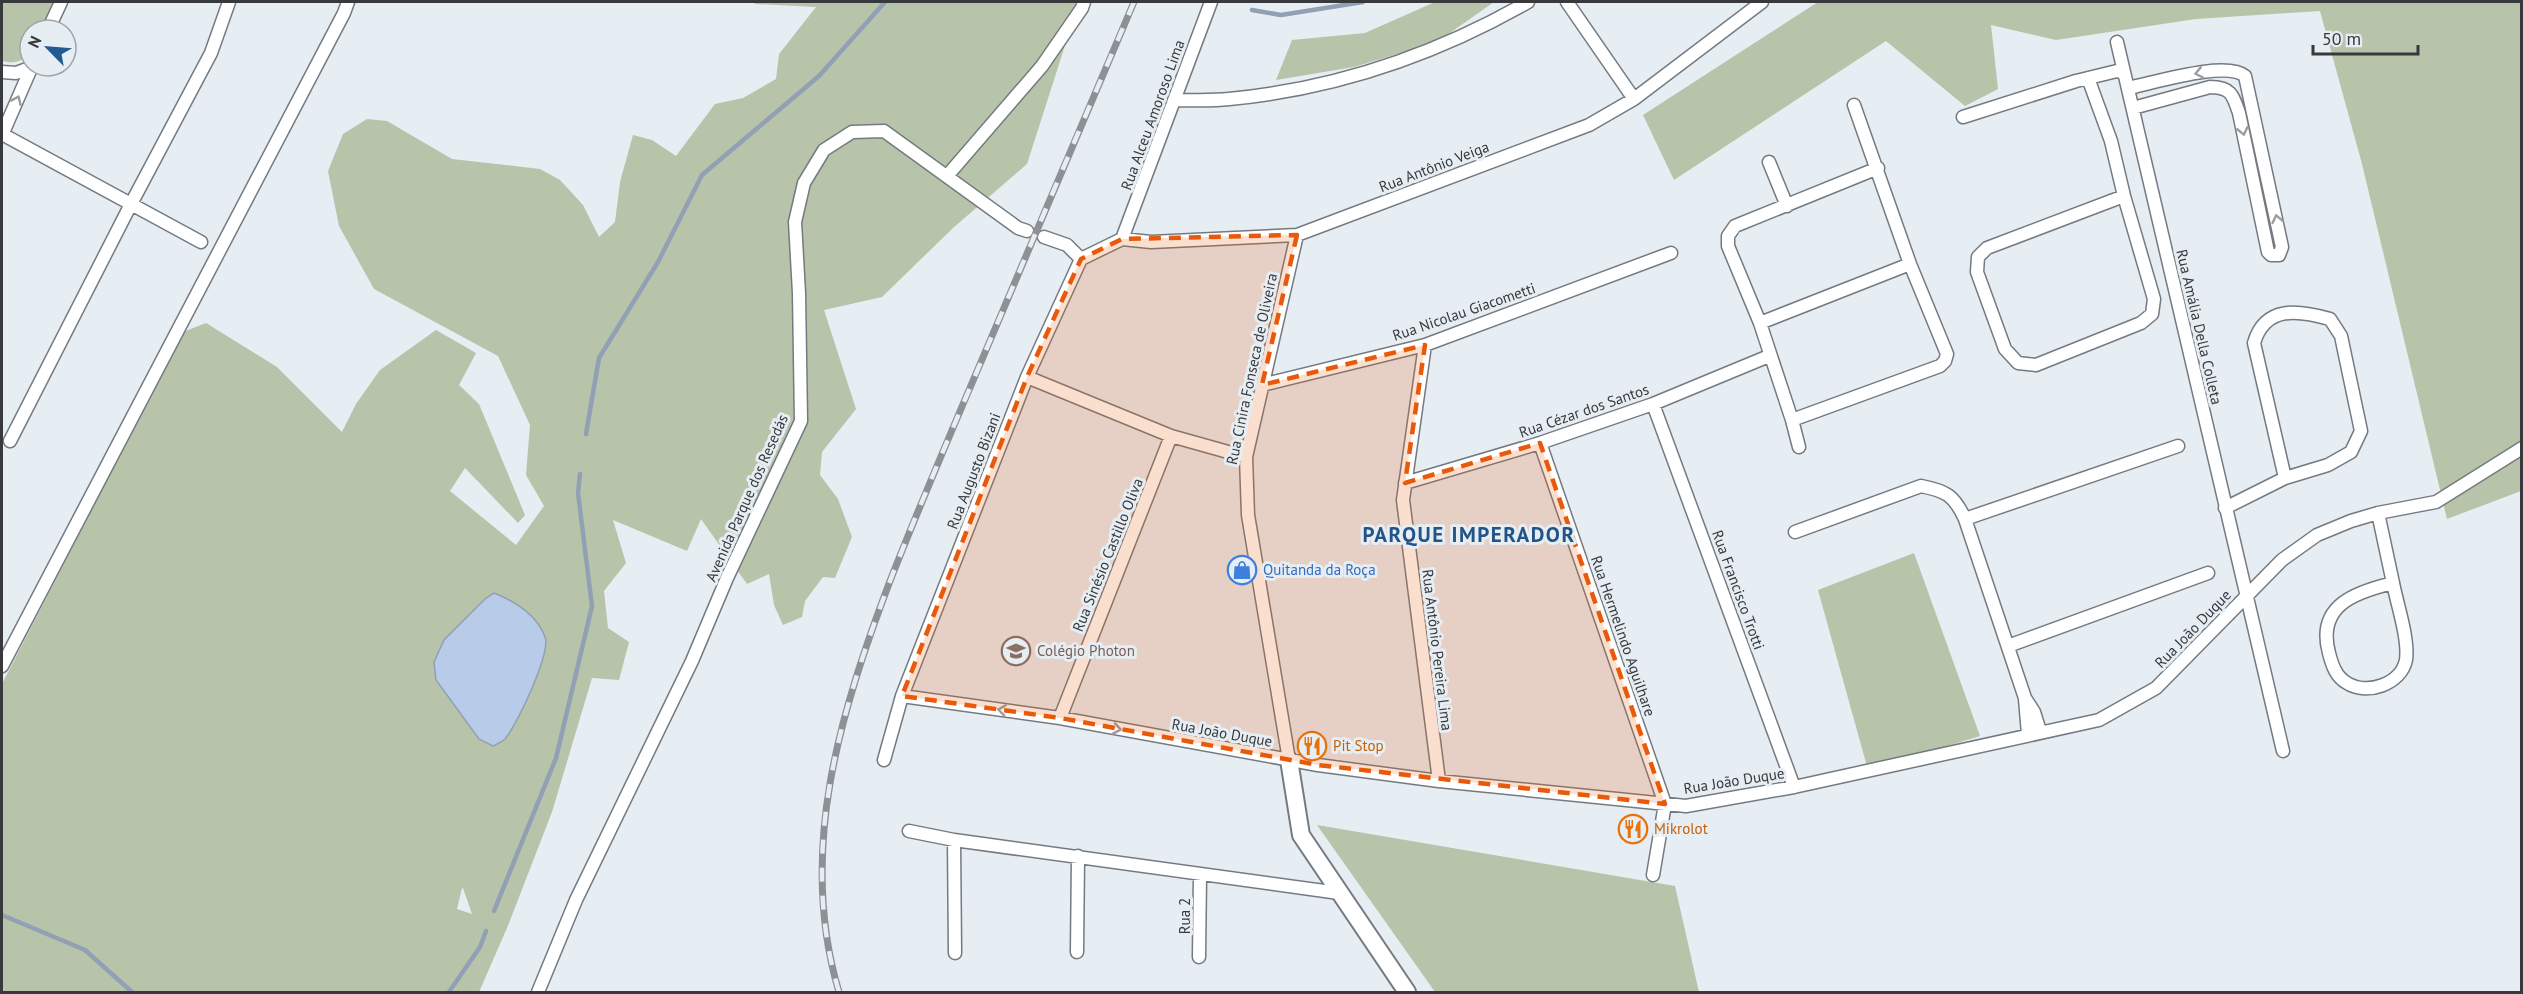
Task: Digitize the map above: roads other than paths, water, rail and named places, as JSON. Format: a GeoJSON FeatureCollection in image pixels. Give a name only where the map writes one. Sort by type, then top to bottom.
{"type":"FeatureCollection","features":[{"type":"Feature","properties":{"kind":"street"},"geometry":{"type":"LineString","coordinates":[[54,18],[61,2]]}},
{"type":"Feature","properties":{"kind":"street"},"geometry":{"type":"LineString","coordinates":[[10,441],[211,53],[230,2]]}},
{"type":"Feature","properties":{"kind":"street"},"geometry":{"type":"LineString","coordinates":[[2,666],[348,2]]}},
{"type":"Feature","properties":{"kind":"street"},"geometry":{"type":"LineString","coordinates":[[947,176],[1042,66],[1084,2]]}},
{"type":"Feature","properties":{"kind":"street","name":"Rua Alceu Amoroso Lima"},"geometry":{"type":"LineString","coordinates":[[1122,240],[1211,2]]}},
{"type":"Feature","properties":{"kind":"street"},"geometry":{"type":"LineString","coordinates":[[1174,100],[1228,99],[1359,74],[1435,49],[1528,2]]}},
{"type":"Feature","properties":{"kind":"street"},"geometry":{"type":"LineString","coordinates":[[1567,2],[1634,99]]}},
{"type":"Feature","properties":{"kind":"street","name":"Rua Antônio Veiga"},"geometry":{"type":"LineString","coordinates":[[1081,260],[1122,240],[1151,242],[1297,235],[1589,125],[1634,99],[1762,2]]}},
{"type":"Feature","properties":{"kind":"street","name":"Rua Amália Della Colleta"},"geometry":{"type":"LineString","coordinates":[[2117,42],[2283,751]]}},
{"type":"Feature","properties":{"kind":"street"},"geometry":{"type":"LineString","coordinates":[[2128,88],[2217,69],[2238,70],[2245,76],[2282,247],[2279,255],[2271,255],[2268,252],[2239,113],[2234,97],[2228,90],[2221,87],[2210,87],[2133,108]]}},
{"type":"Feature","properties":{"kind":"street"},"geometry":{"type":"LineString","coordinates":[[1963,117],[2088,78],[2117,71],[2124,73]]}},
{"type":"Feature","properties":{"kind":"street"},"geometry":{"type":"LineString","coordinates":[[2,72],[18,72]]}},
{"type":"Feature","properties":{"kind":"street"},"geometry":{"type":"LineString","coordinates":[[27,78],[2,134],[201,242]]}},
{"type":"Feature","properties":{"kind":"street"},"geometry":{"type":"LineString","coordinates":[[2088,78],[2111,141],[2124,196],[2154,299],[2152,314],[2141,323],[2036,365],[2018,363],[2005,349],[1977,272],[1978,257],[1987,248],[2124,196]]}},
{"type":"Feature","properties":{"kind":"street"},"geometry":{"type":"LineString","coordinates":[[1792,420],[1940,366],[1947,354],[1910,264],[1854,105]]}},
{"type":"Feature","properties":{"kind":"street","name":"Avenida Parque dos Resedás"},"geometry":{"type":"LineString","coordinates":[[538,993],[576,900],[692,661],[727,578],[801,421],[799,293],[795,222],[804,183],[824,150],[852,132],[885,131],[1018,228],[1027,231]]}},
{"type":"Feature","properties":{"kind":"street"},"geometry":{"type":"LineString","coordinates":[[1769,162],[1787,206]]}},
{"type":"Feature","properties":{"kind":"street"},"geometry":{"type":"LineString","coordinates":[[1799,447],[1760,323],[1728,246],[1728,236],[1736,226],[1878,168]]}},
{"type":"Feature","properties":{"kind":"street","name":"Rua Cinira Fonseca de Oliveira"},"geometry":{"type":"LineString","coordinates":[[1289,760],[1248,515],[1246,457],[1297,235]]}},
{"type":"Feature","properties":{"kind":"street"},"geometry":{"type":"LineString","coordinates":[[1044,237],[1067,245],[1081,260]]}},
{"type":"Feature","properties":{"kind":"street","name":"Rua Nicolau Giacometti"},"geometry":{"type":"LineString","coordinates":[[1262,385],[1425,345],[1671,254]]}},
{"type":"Feature","properties":{"kind":"street","name":"Rua Augusto Bizani"},"geometry":{"type":"LineString","coordinates":[[884,760],[902,696],[1027,377],[1081,260]]}},
{"type":"Feature","properties":{"kind":"street"},"geometry":{"type":"LineString","coordinates":[[1760,323],[1910,264]]}},
{"type":"Feature","properties":{"kind":"street"},"geometry":{"type":"LineString","coordinates":[[2225,508],[2285,478],[2328,465],[2351,452],[2361,431],[2341,336],[2330,319],[2304,312],[2275,315],[2264,322],[2254,343],[2285,478]]}},
{"type":"Feature","properties":{"kind":"street","name":"Rua Antônio Pereira Lima"},"geometry":{"type":"LineString","coordinates":[[1425,345],[1403,500],[1439,781]]}},
{"type":"Feature","properties":{"kind":"street","name":"Rua Cézar dos Santos"},"geometry":{"type":"LineString","coordinates":[[1405,483],[1540,443],[1653,404],[1769,356]]}},
{"type":"Feature","properties":{"kind":"street"},"geometry":{"type":"LineString","coordinates":[[1027,377],[1171,436],[1246,457]]}},
{"type":"Feature","properties":{"kind":"street","name":"Rua Francisco Trotti"},"geometry":{"type":"LineString","coordinates":[[1653,404],[1794,787]]}},
{"type":"Feature","properties":{"kind":"street","name":"Rua Sinésio Castillo Oliva"},"geometry":{"type":"LineString","coordinates":[[1060,718],[1171,436]]}},
{"type":"Feature","properties":{"kind":"street","name":"Rua Hermelindo Aguilhare"},"geometry":{"type":"LineString","coordinates":[[1540,443],[1665,804]]}},
{"type":"Feature","properties":{"kind":"street"},"geometry":{"type":"LineString","coordinates":[[1965,519],[2178,446]]}},
{"type":"Feature","properties":{"kind":"street","name":"Rua João Duque"},"geometry":{"type":"LineString","coordinates":[[902,696],[1060,718],[1289,760],[1439,781],[1686,806],[1794,787],[2099,720],[2156,688],[2282,560],[2317,535],[2351,521],[2378,513],[2426,505],[2452,494],[2522,448]]}},
{"type":"Feature","properties":{"kind":"street"},"geometry":{"type":"LineString","coordinates":[[1795,532],[1921,486],[1942,490],[1958,503],[2025,698],[2034,712],[2034,733]]}},
{"type":"Feature","properties":{"kind":"street"},"geometry":{"type":"LineString","coordinates":[[2378,513],[2393,583],[2406,647],[2403,668],[2396,678],[2388,684],[2358,688],[2338,676],[2330,655],[2329,619],[2343,602],[2367,590],[2393,583]]}},
{"type":"Feature","properties":{"kind":"street"},"geometry":{"type":"LineString","coordinates":[[2008,646],[2208,573]]}},
{"type":"Feature","properties":{"kind":"street"},"geometry":{"type":"LineString","coordinates":[[1289,760],[1301,836],[1407,993]]}},
{"type":"Feature","properties":{"kind":"street"},"geometry":{"type":"LineString","coordinates":[[1653,875],[1665,804]]}},
{"type":"Feature","properties":{"kind":"street"},"geometry":{"type":"LineString","coordinates":[[909,831],[954,840],[1339,893]]}},
{"type":"Feature","properties":{"kind":"street"},"geometry":{"type":"LineString","coordinates":[[954,840],[956,954]]}},
{"type":"Feature","properties":{"kind":"street"},"geometry":{"type":"LineString","coordinates":[[1077,952],[1078,856]]}},
{"type":"Feature","properties":{"kind":"street","name":"Rua 2"},"geometry":{"type":"LineString","coordinates":[[1199,957],[1200,875]]}},
{"type":"Feature","properties":{"kind":"water"},"geometry":{"type":"Polygon","coordinates":[[[494,593],[509,600],[531,616],[545,637],[545,645],[532,689],[517,719],[505,739],[493,746],[479,739],[436,680],[434,662],[444,640],[486,598],[494,593]]]}},
{"type":"Feature","properties":{"kind":"waterway"},"geometry":{"type":"LineString","coordinates":[[586,434],[599,358],[658,262],[702,175],[819,76],[885,2]]}},
{"type":"Feature","properties":{"kind":"waterway"},"geometry":{"type":"LineString","coordinates":[[1252,10],[1281,15],[1363,2]]}},
{"type":"Feature","properties":{"kind":"waterway"},"geometry":{"type":"LineString","coordinates":[[494,911],[556,758],[592,606],[578,493],[580,474]]}},
{"type":"Feature","properties":{"kind":"waterway"},"geometry":{"type":"LineString","coordinates":[[2,915],[85,950],[132,992]]}},
{"type":"Feature","properties":{"kind":"waterway"},"geometry":{"type":"LineString","coordinates":[[449,992],[480,947],[486,931]]}},
{"type":"Feature","properties":{"kind":"railway"},"geometry":{"type":"LineString","coordinates":[[839,992],[827,940],[822,887],[823,835],[830,784],[855,681],[890,581],[921,504],[1134,2]]}},
{"type":"Feature","properties":{"kind":"place","name":"Quitanda da Roça"},"geometry":{"type":"Point","coordinates":[1242,570]}},
{"type":"Feature","properties":{"kind":"place","name":"Colégio Photon"},"geometry":{"type":"Point","coordinates":[1016,651]}},
{"type":"Feature","properties":{"kind":"place","name":"Pit Stop"},"geometry":{"type":"Point","coordinates":[1312,746]}},
{"type":"Feature","properties":{"kind":"place","name":"Mikrolot"},"geometry":{"type":"Point","coordinates":[1633,829]}},
{"type":"Feature","properties":{"kind":"district","name":"PARQUE IMPERADOR"},"geometry":{"type":"Point","coordinates":[1469,535]}}]}
